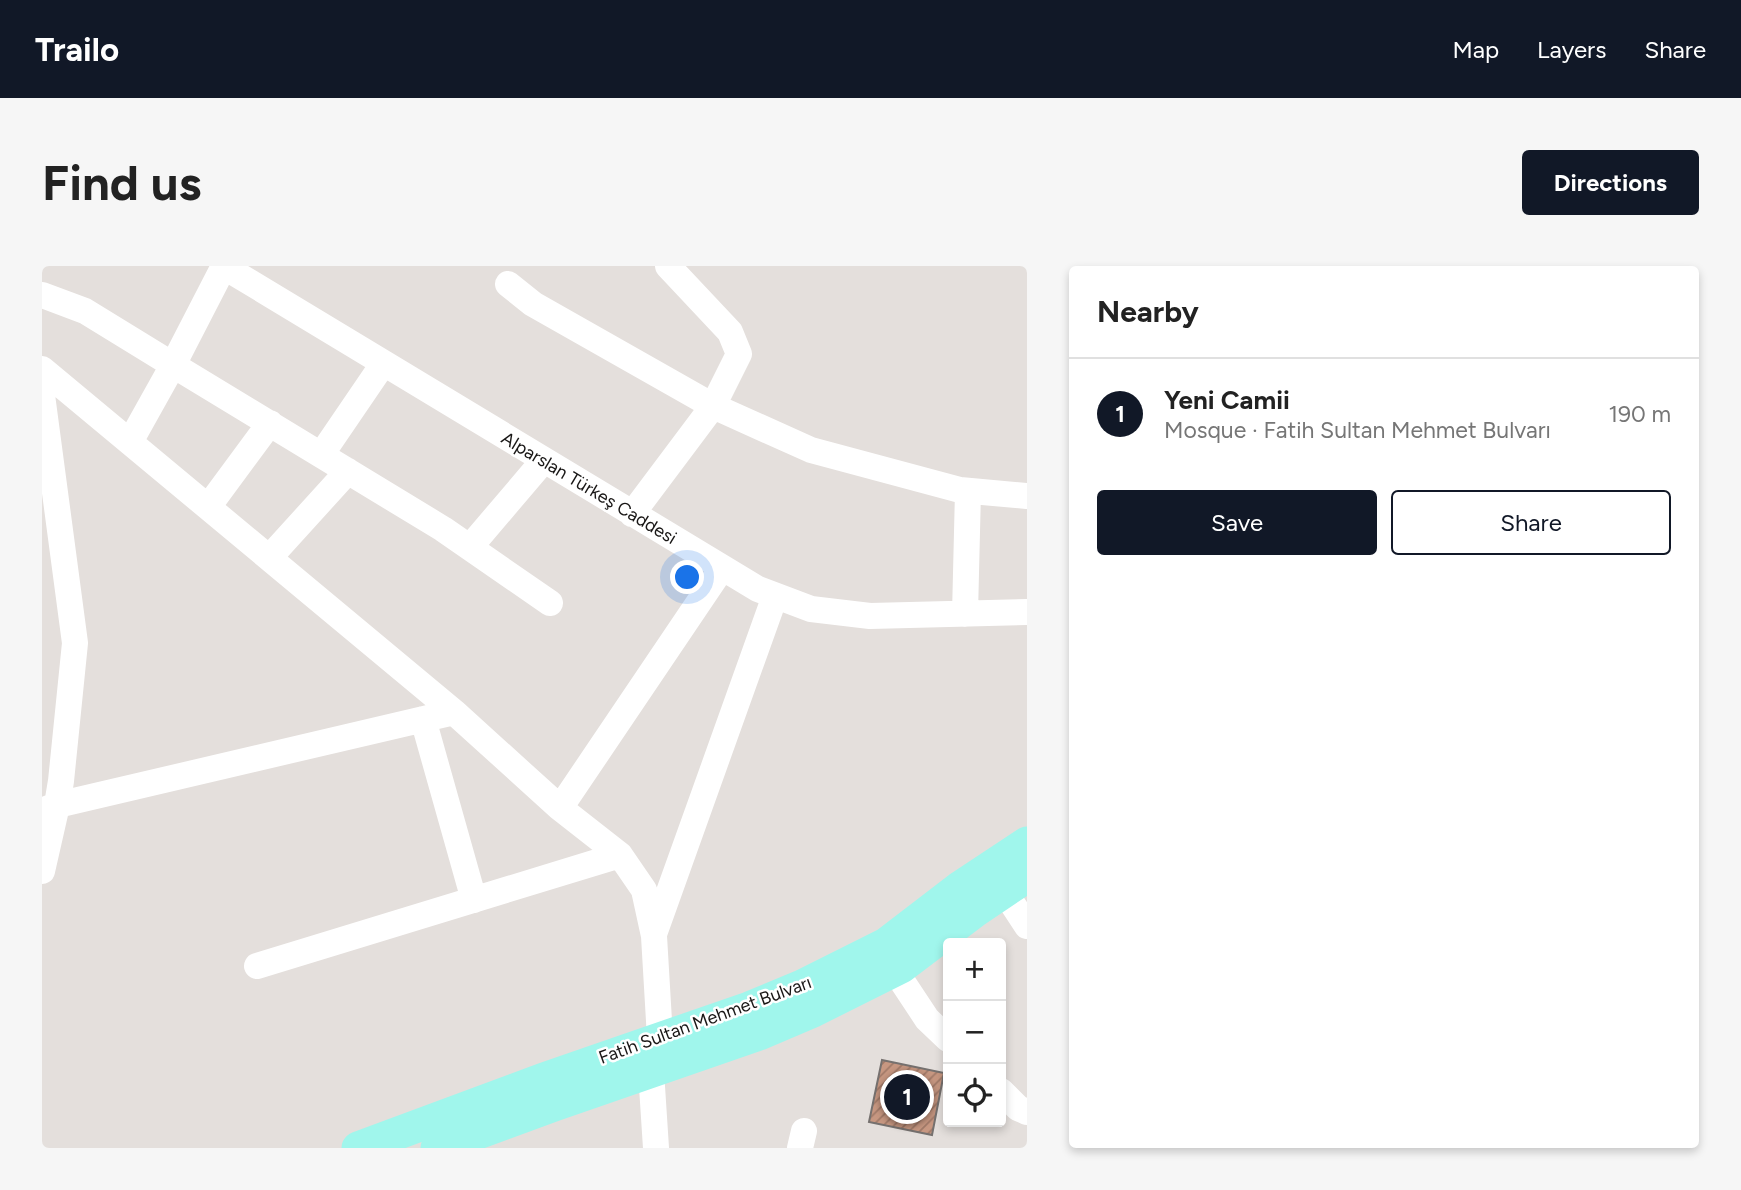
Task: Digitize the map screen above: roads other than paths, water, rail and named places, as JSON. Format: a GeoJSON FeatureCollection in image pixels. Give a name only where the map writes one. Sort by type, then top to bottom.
{"type":"FeatureCollection","features":[{"type":"Feature","properties":{"kind":"main road","name":"Fatih Sultan Mehmet Bulvarı"},"geometry":{"type":"LineString","coordinates":[[887,959],[886,944],[960,888],[1027,843]]}},
{"type":"Feature","properties":{"kind":"main road","name":"Fatih Sultan Mehmet Bulvarı"},"geometry":{"type":"LineString","coordinates":[[358,1148],[544,1079],[749,1008],[802,986],[887,959],[901,967],[1015,883]]}},
{"type":"Feature","properties":{"kind":"main road","name":"Fatih Sultan Mehmet Bulvarı"},"geometry":{"type":"LineString","coordinates":[[437,1148],[759,1034],[802,1016],[887,959]]}},
{"type":"Feature","properties":{"kind":"street"},"geometry":{"type":"LineString","coordinates":[[130,442],[224,266]]}},
{"type":"Feature","properties":{"kind":"street","name":"Alparslan Türkeş Caddesi"},"geometry":{"type":"LineString","coordinates":[[224,266],[758,589],[811,609],[870,617],[1027,612]]}},
{"type":"Feature","properties":{"kind":"street"},"geometry":{"type":"LineString","coordinates":[[632,514],[713,405],[739,354],[730,332],[668,266]]}},
{"type":"Feature","properties":{"kind":"street"},"geometry":{"type":"LineString","coordinates":[[508,284],[533,304],[713,405],[811,450],[960,490],[1027,496]]}},
{"type":"Feature","properties":{"kind":"street"},"geometry":{"type":"LineString","coordinates":[[42,295],[85,311],[270,423],[443,529],[550,603]]}},
{"type":"Feature","properties":{"kind":"street"},"geometry":{"type":"LineString","coordinates":[[321,455],[383,363]]}},
{"type":"Feature","properties":{"kind":"street"},"geometry":{"type":"LineString","coordinates":[[42,369],[454,712],[560,807],[620,855],[644,890],[654,936],[660,1038]]}},
{"type":"Feature","properties":{"kind":"street"},"geometry":{"type":"LineString","coordinates":[[42,395],[47,470],[75,643],[42,871]]}},
{"type":"Feature","properties":{"kind":"street"},"geometry":{"type":"LineString","coordinates":[[208,507],[270,423]]}},
{"type":"Feature","properties":{"kind":"street"},"geometry":{"type":"LineString","coordinates":[[470,547],[544,460]]}},
{"type":"Feature","properties":{"kind":"street"},"geometry":{"type":"LineString","coordinates":[[269,558],[348,471]]}},
{"type":"Feature","properties":{"kind":"street"},"geometry":{"type":"LineString","coordinates":[[965,614],[968,491]]}},
{"type":"Feature","properties":{"kind":"street"},"geometry":{"type":"LineString","coordinates":[[560,807],[722,568]]}},
{"type":"Feature","properties":{"kind":"street"},"geometry":{"type":"LineString","coordinates":[[654,936],[775,596]]}},
{"type":"Feature","properties":{"kind":"street"},"geometry":{"type":"LineString","coordinates":[[50,808],[454,712]]}},
{"type":"Feature","properties":{"kind":"street"},"geometry":{"type":"LineString","coordinates":[[423,719],[474,900]]}},
{"type":"Feature","properties":{"kind":"street"},"geometry":{"type":"LineString","coordinates":[[257,966],[620,855]]}},
{"type":"Feature","properties":{"kind":"street"},"geometry":{"type":"LineString","coordinates":[[1015,883],[1027,926]]}},
{"type":"Feature","properties":{"kind":"street"},"geometry":{"type":"LineString","coordinates":[[887,959],[927,1018],[943,1034]]}},
{"type":"Feature","properties":{"kind":"street"},"geometry":{"type":"LineString","coordinates":[[650,1071],[656,1148]]}},
{"type":"Feature","properties":{"kind":"street"},"geometry":{"type":"LineString","coordinates":[[1006,1096],[1017,1108],[1027,1112]]}},
{"type":"Feature","properties":{"kind":"place","name":"Yeni Camii"},"geometry":{"type":"Point","coordinates":[907,1097]}}]}
